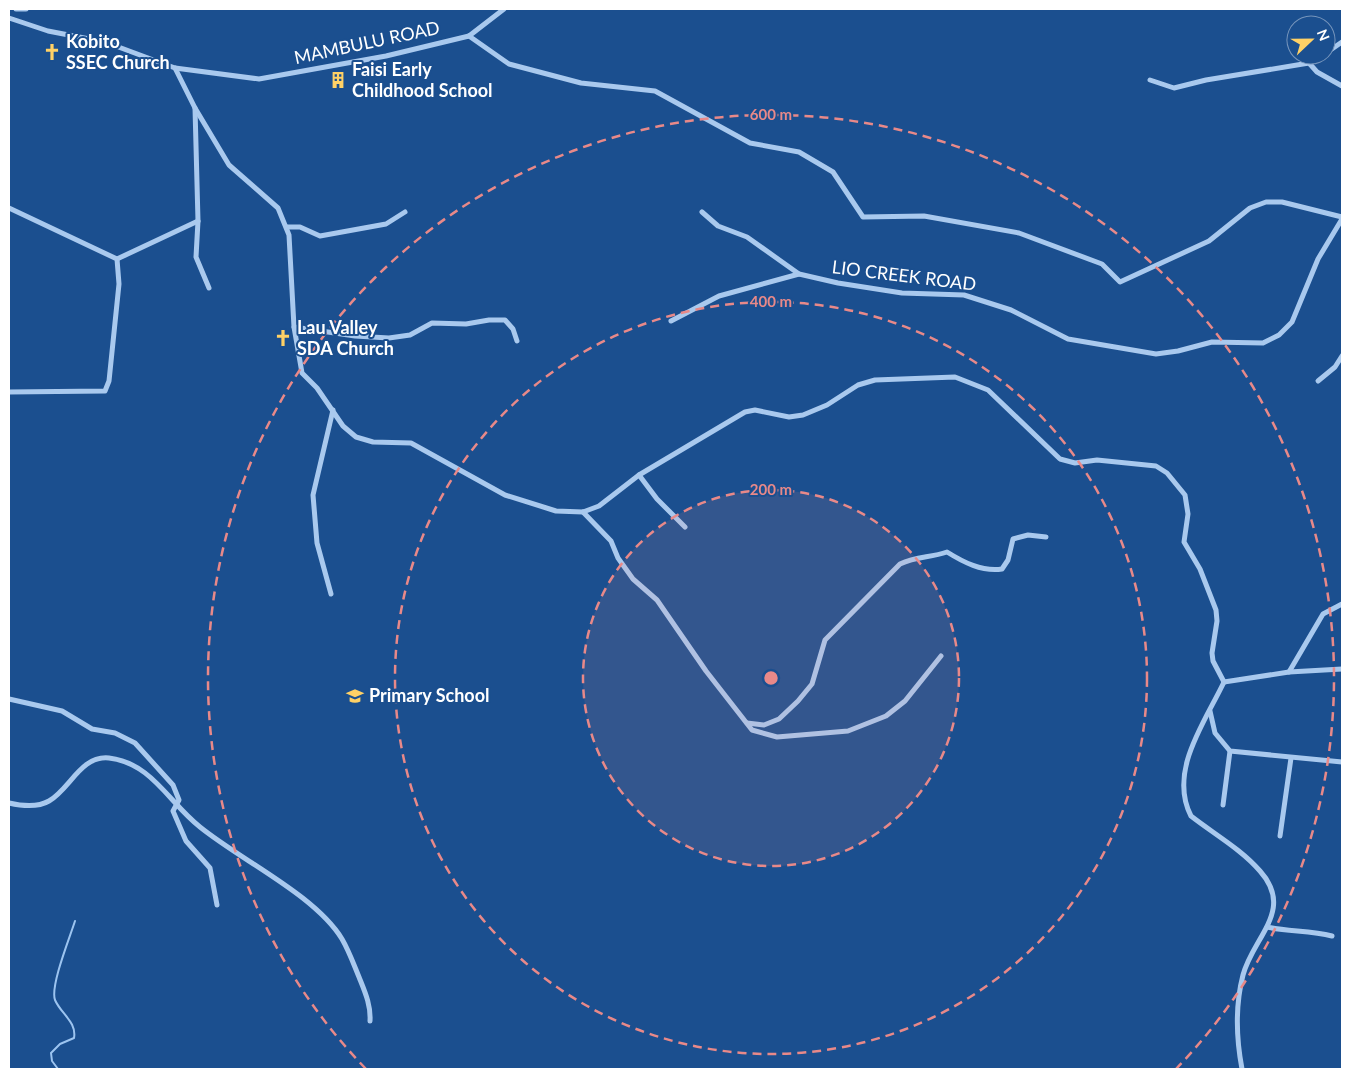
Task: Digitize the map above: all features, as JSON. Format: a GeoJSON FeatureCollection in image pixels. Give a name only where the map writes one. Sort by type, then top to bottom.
{"type":"FeatureCollection","features":[{"type":"Feature","properties":{"kind":"street"},"geometry":{"type":"LineString","coordinates":[[16,9],[26,9]]}},
{"type":"Feature","properties":{"kind":"street"},"geometry":{"type":"LineString","coordinates":[[504,9],[468,36],[508,64],[581,83],[655,91],[750,143],[799,152],[833,172],[863,217],[924,216],[1019,233],[1102,264],[1120,282],[1209,241],[1250,208],[1266,202],[1282,202],[1342,218]]}},
{"type":"Feature","properties":{"kind":"street","name":"MAMBULU ROAD"},"geometry":{"type":"LineString","coordinates":[[9,18],[48,31],[105,42],[175,68],[259,79],[386,56],[468,36]]}},
{"type":"Feature","properties":{"kind":"street"},"geometry":{"type":"LineString","coordinates":[[1150,80],[1174,88],[1206,80],[1297,65]]}},
{"type":"Feature","properties":{"kind":"street"},"geometry":{"type":"LineString","coordinates":[[1311,65],[1317,72],[1342,86]]}},
{"type":"Feature","properties":{"kind":"street"},"geometry":{"type":"LineString","coordinates":[[175,68],[195,108],[230,165],[278,208],[289,235],[294,327],[302,373],[317,388],[343,426],[356,437],[373,442],[411,443],[505,495],[556,511],[583,512],[598,506],[640,475],[745,412],[766,410],[789,417],[803,415],[827,406],[858,385],[874,380],[955,377],[988,390],[1060,459],[1075,463],[1097,460],[1156,466],[1167,473],[1185,495],[1188,514],[1184,542],[1200,569],[1216,610],[1212,653],[1213,661],[1224,682]]}},
{"type":"Feature","properties":{"kind":"street"},"geometry":{"type":"LineString","coordinates":[[195,108],[198,221],[196,257],[209,288]]}},
{"type":"Feature","properties":{"kind":"street"},"geometry":{"type":"LineString","coordinates":[[9,208],[117,259]]}},
{"type":"Feature","properties":{"kind":"street"},"geometry":{"type":"LineString","coordinates":[[286,227],[300,227],[320,236],[386,224],[405,212]]}},
{"type":"Feature","properties":{"kind":"street"},"geometry":{"type":"LineString","coordinates":[[702,212],[718,226],[747,237],[799,274]]}},
{"type":"Feature","properties":{"kind":"street","name":"LIO CREEK ROAD"},"geometry":{"type":"LineString","coordinates":[[799,274],[838,283],[902,293],[964,295],[1011,310],[1068,339],[1156,354],[1212,342],[1263,343],[1279,336],[1292,322],[1318,259],[1342,218]]}},
{"type":"Feature","properties":{"kind":"street"},"geometry":{"type":"LineString","coordinates":[[117,259],[198,221]]}},
{"type":"Feature","properties":{"kind":"street"},"geometry":{"type":"LineString","coordinates":[[9,392],[105,391],[109,381],[119,284],[117,259]]}},
{"type":"Feature","properties":{"kind":"street"},"geometry":{"type":"LineString","coordinates":[[672,321],[719,296],[799,274]]}},
{"type":"Feature","properties":{"kind":"street"},"geometry":{"type":"LineString","coordinates":[[294,327],[355,336],[389,338],[410,335],[432,323],[466,324],[489,320],[505,320],[513,330],[517,341]]}},
{"type":"Feature","properties":{"kind":"street"},"geometry":{"type":"LineString","coordinates":[[1318,381],[1335,367],[1342,356]]}},
{"type":"Feature","properties":{"kind":"street"},"geometry":{"type":"LineString","coordinates":[[331,594],[317,543],[313,496],[333,410]]}},
{"type":"Feature","properties":{"kind":"street"},"geometry":{"type":"LineString","coordinates":[[640,475],[657,499],[685,527]]}},
{"type":"Feature","properties":{"kind":"street"},"geometry":{"type":"LineString","coordinates":[[583,512],[611,541],[618,558],[633,579],[657,600],[706,671],[752,730],[777,737],[848,731],[886,716],[905,701],[942,656]]}},
{"type":"Feature","properties":{"kind":"street"},"geometry":{"type":"LineString","coordinates":[[747,723],[764,725],[779,719],[798,701],[812,684],[825,640],[900,564],[915,557],[933,557],[947,552],[965,563],[995,570],[1002,569],[1008,560],[1013,539],[1028,535],[1046,537]]}},
{"type":"Feature","properties":{"kind":"street"},"geometry":{"type":"LineString","coordinates":[[1289,672],[1323,614],[1342,604]]}},
{"type":"Feature","properties":{"kind":"street"},"geometry":{"type":"LineString","coordinates":[[1224,682],[1289,672],[1342,669]]}},
{"type":"Feature","properties":{"kind":"street"},"geometry":{"type":"LineString","coordinates":[[1224,682],[1188,756],[1182,784],[1187,808],[1192,816],[1261,871],[1274,897],[1274,910],[1268,927],[1258,940],[1242,980],[1236,1026],[1242,1069]]}},
{"type":"Feature","properties":{"kind":"street"},"geometry":{"type":"LineString","coordinates":[[9,699],[62,711],[92,729],[115,733],[135,743],[173,785],[179,800],[173,811],[186,841],[210,868],[217,905]]}},
{"type":"Feature","properties":{"kind":"street"},"geometry":{"type":"LineString","coordinates":[[1210,711],[1215,733],[1230,751],[1342,762]]}},
{"type":"Feature","properties":{"kind":"street"},"geometry":{"type":"LineString","coordinates":[[1223,805],[1230,751]]}},
{"type":"Feature","properties":{"kind":"street"},"geometry":{"type":"LineString","coordinates":[[9,803],[24,806],[50,800],[89,763],[98,758],[121,760],[143,770],[199,826],[232,852],[288,887],[328,921],[348,950],[371,1009],[370,1021]]}},
{"type":"Feature","properties":{"kind":"street"},"geometry":{"type":"LineString","coordinates":[[1280,836],[1291,758]]}},
{"type":"Feature","properties":{"kind":"street"},"geometry":{"type":"LineString","coordinates":[[1268,927],[1280,930],[1314,931],[1332,936]]}},
{"type":"Feature","properties":{"kind":"waterway"},"geometry":{"type":"LineString","coordinates":[[58,1069],[52,1061],[51,1053],[60,1044],[74,1038],[74,1032],[71,1023],[55,1000],[55,984],[75,921]]}},
{"type":"Feature","properties":{"kind":"place","name":"Kobito SSEC Church"},"geometry":{"type":"Point","coordinates":[52,52]}},
{"type":"Feature","properties":{"kind":"place","name":"Faisi Early Childhood School"},"geometry":{"type":"Point","coordinates":[338,80]}},
{"type":"Feature","properties":{"kind":"place","name":"Lau Valley SDA Church"},"geometry":{"type":"Point","coordinates":[283,338]}},
{"type":"Feature","properties":{"kind":"place","name":"Primary School"},"geometry":{"type":"Point","coordinates":[355,696]}}]}
